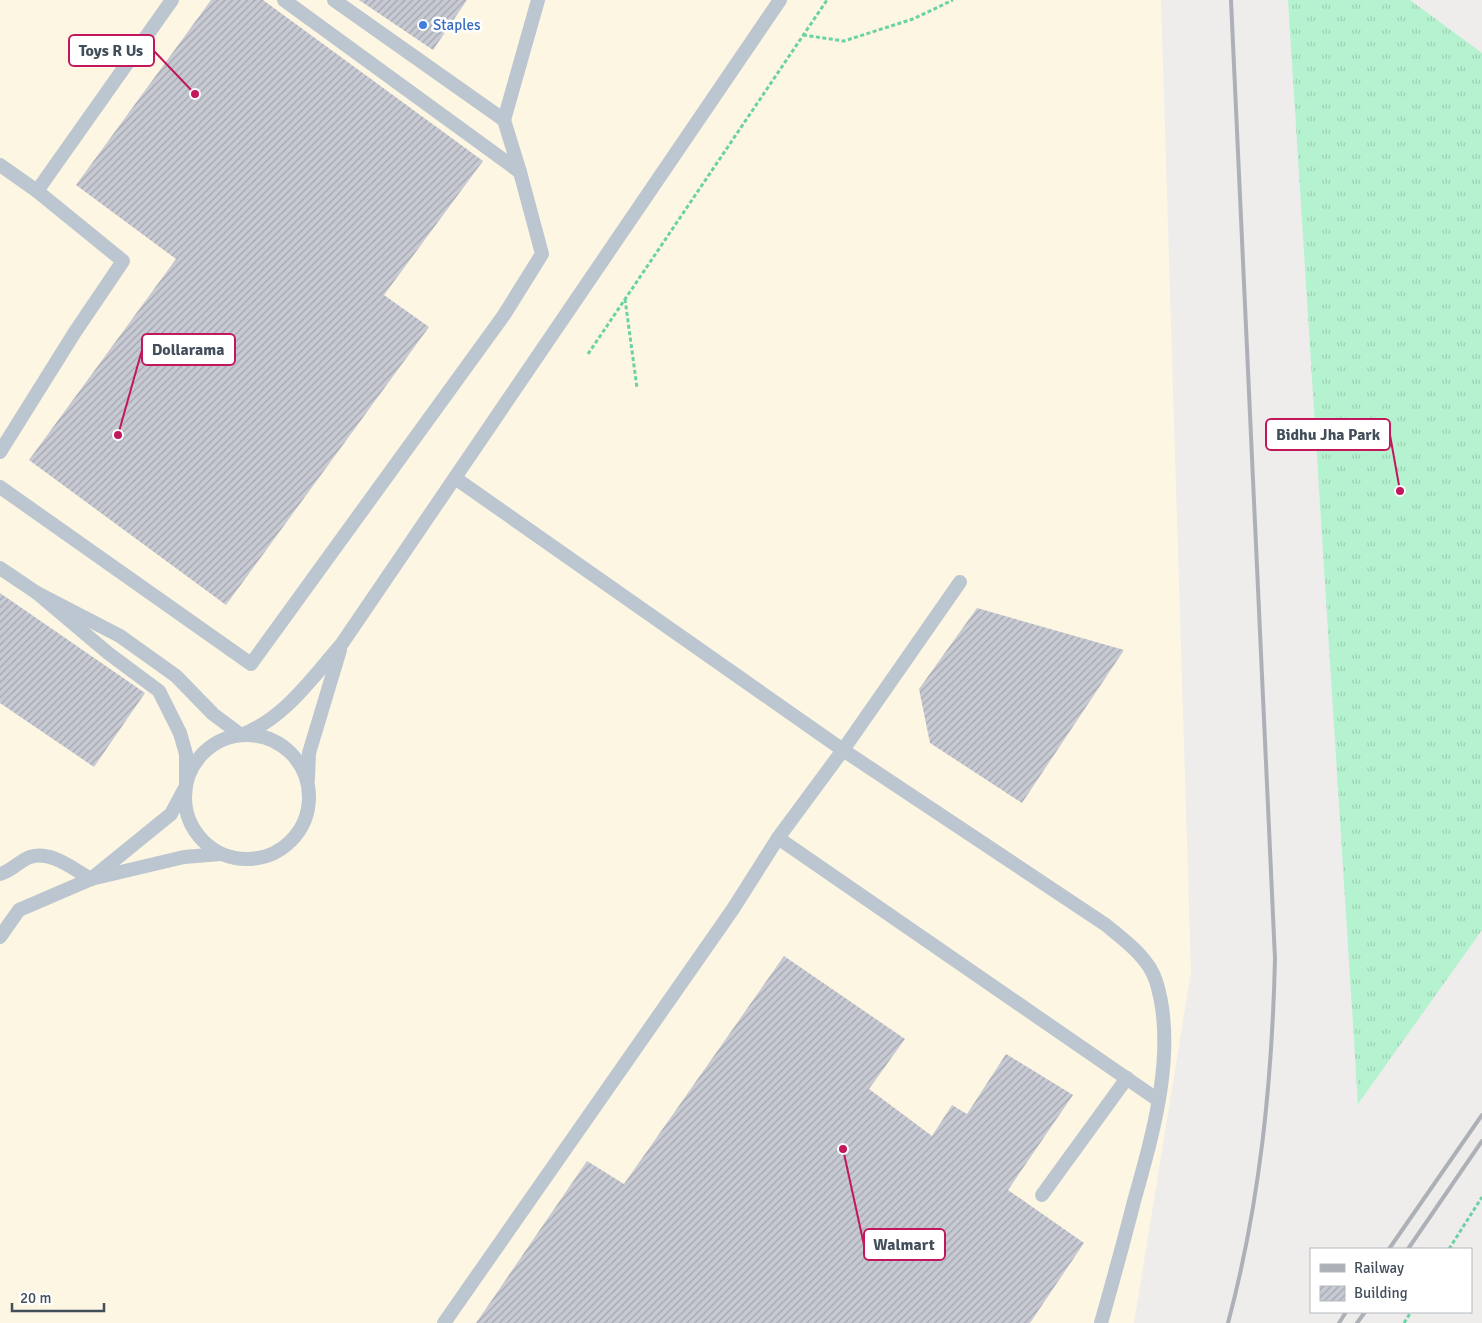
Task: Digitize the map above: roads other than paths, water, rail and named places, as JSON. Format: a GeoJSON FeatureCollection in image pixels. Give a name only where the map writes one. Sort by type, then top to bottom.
{"type":"FeatureCollection","features":[{"type":"Feature","properties":{"kind":"lane"},"geometry":{"type":"LineString","coordinates":[[37,191],[172,0]]}},
{"type":"Feature","properties":{"kind":"lane"},"geometry":{"type":"LineString","coordinates":[[284,0],[520,172]]}},
{"type":"Feature","properties":{"kind":"lane"},"geometry":{"type":"LineString","coordinates":[[334,0],[504,120]]}},
{"type":"Feature","properties":{"kind":"lane"},"geometry":{"type":"LineString","coordinates":[[0,487],[252,664],[504,315],[542,254],[504,120],[538,0]]}},
{"type":"Feature","properties":{"kind":"lane"},"geometry":{"type":"LineString","coordinates":[[241,736],[260,728],[287,706],[341,645],[780,0]]}},
{"type":"Feature","properties":{"kind":"lane"},"geometry":{"type":"LineString","coordinates":[[0,165],[37,191],[122,261],[0,452]]}},
{"type":"Feature","properties":{"kind":"lane"},"geometry":{"type":"LineString","coordinates":[[455,478],[843,750],[1106,925],[1137,951],[1156,980],[1164,1024],[1163,1071],[1146,1157],[1102,1323]]}},
{"type":"Feature","properties":{"kind":"lane"},"geometry":{"type":"LineString","coordinates":[[0,568],[36,593],[108,653],[159,691],[182,740],[186,754],[186,786],[171,814],[91,878]]}},
{"type":"Feature","properties":{"kind":"lane"},"geometry":{"type":"LineString","coordinates":[[444,1323],[733,909],[778,838],[843,750],[960,582]]}},
{"type":"Feature","properties":{"kind":"lane"},"geometry":{"type":"LineString","coordinates":[[36,593],[120,636],[176,676],[213,714],[241,736]]}},
{"type":"Feature","properties":{"kind":"lane"},"geometry":{"type":"LineString","coordinates":[[308,782],[301,766],[288,750],[270,739],[251,734],[231,736],[213,745],[198,758],[188,776],[184,796],[187,816],[196,834],[211,849],[230,858],[251,860],[272,855],[289,843],[302,826],[309,807],[309,754],[341,645]]}},
{"type":"Feature","properties":{"kind":"lane"},"geometry":{"type":"LineString","coordinates":[[778,838],[1158,1100]]}},
{"type":"Feature","properties":{"kind":"lane"},"geometry":{"type":"LineString","coordinates":[[0,937],[19,910],[91,878],[184,857],[223,854]]}},
{"type":"Feature","properties":{"kind":"lane"},"geometry":{"type":"LineString","coordinates":[[0,874],[8,872],[29,858],[44,855],[91,878]]}},
{"type":"Feature","properties":{"kind":"lane"},"geometry":{"type":"LineString","coordinates":[[1042,1195],[1127,1078]]}},
{"type":"Feature","properties":{"kind":"railway"},"geometry":{"type":"LineString","coordinates":[[1228,1323],[1248,1233],[1262,1142],[1271,1051],[1275,959],[1231,0]]}},
{"type":"Feature","properties":{"kind":"railway"},"geometry":{"type":"LineString","coordinates":[[1390,1248],[1482,1115]]}},
{"type":"Feature","properties":{"kind":"railway"},"geometry":{"type":"LineString","coordinates":[[1409,1248],[1482,1141]]}},
{"type":"Feature","properties":{"kind":"railway"},"geometry":{"type":"LineString","coordinates":[[1339,1323],[1345,1313]]}},
{"type":"Feature","properties":{"kind":"railway"},"geometry":{"type":"LineString","coordinates":[[1357,1323],[1364,1313]]}},
{"type":"Feature","properties":{"kind":"place","name":"Staples"},"geometry":{"type":"Point","coordinates":[423,25]}},
{"type":"Feature","properties":{"kind":"place","name":"Toys R Us"},"geometry":{"type":"Point","coordinates":[195,94]}},
{"type":"Feature","properties":{"kind":"place","name":"Dollarama"},"geometry":{"type":"Point","coordinates":[118,435]}},
{"type":"Feature","properties":{"kind":"place","name":"Bidhu Jha Park"},"geometry":{"type":"Point","coordinates":[1400,491]}},
{"type":"Feature","properties":{"kind":"place","name":"Walmart"},"geometry":{"type":"Point","coordinates":[843,1149]}}]}
